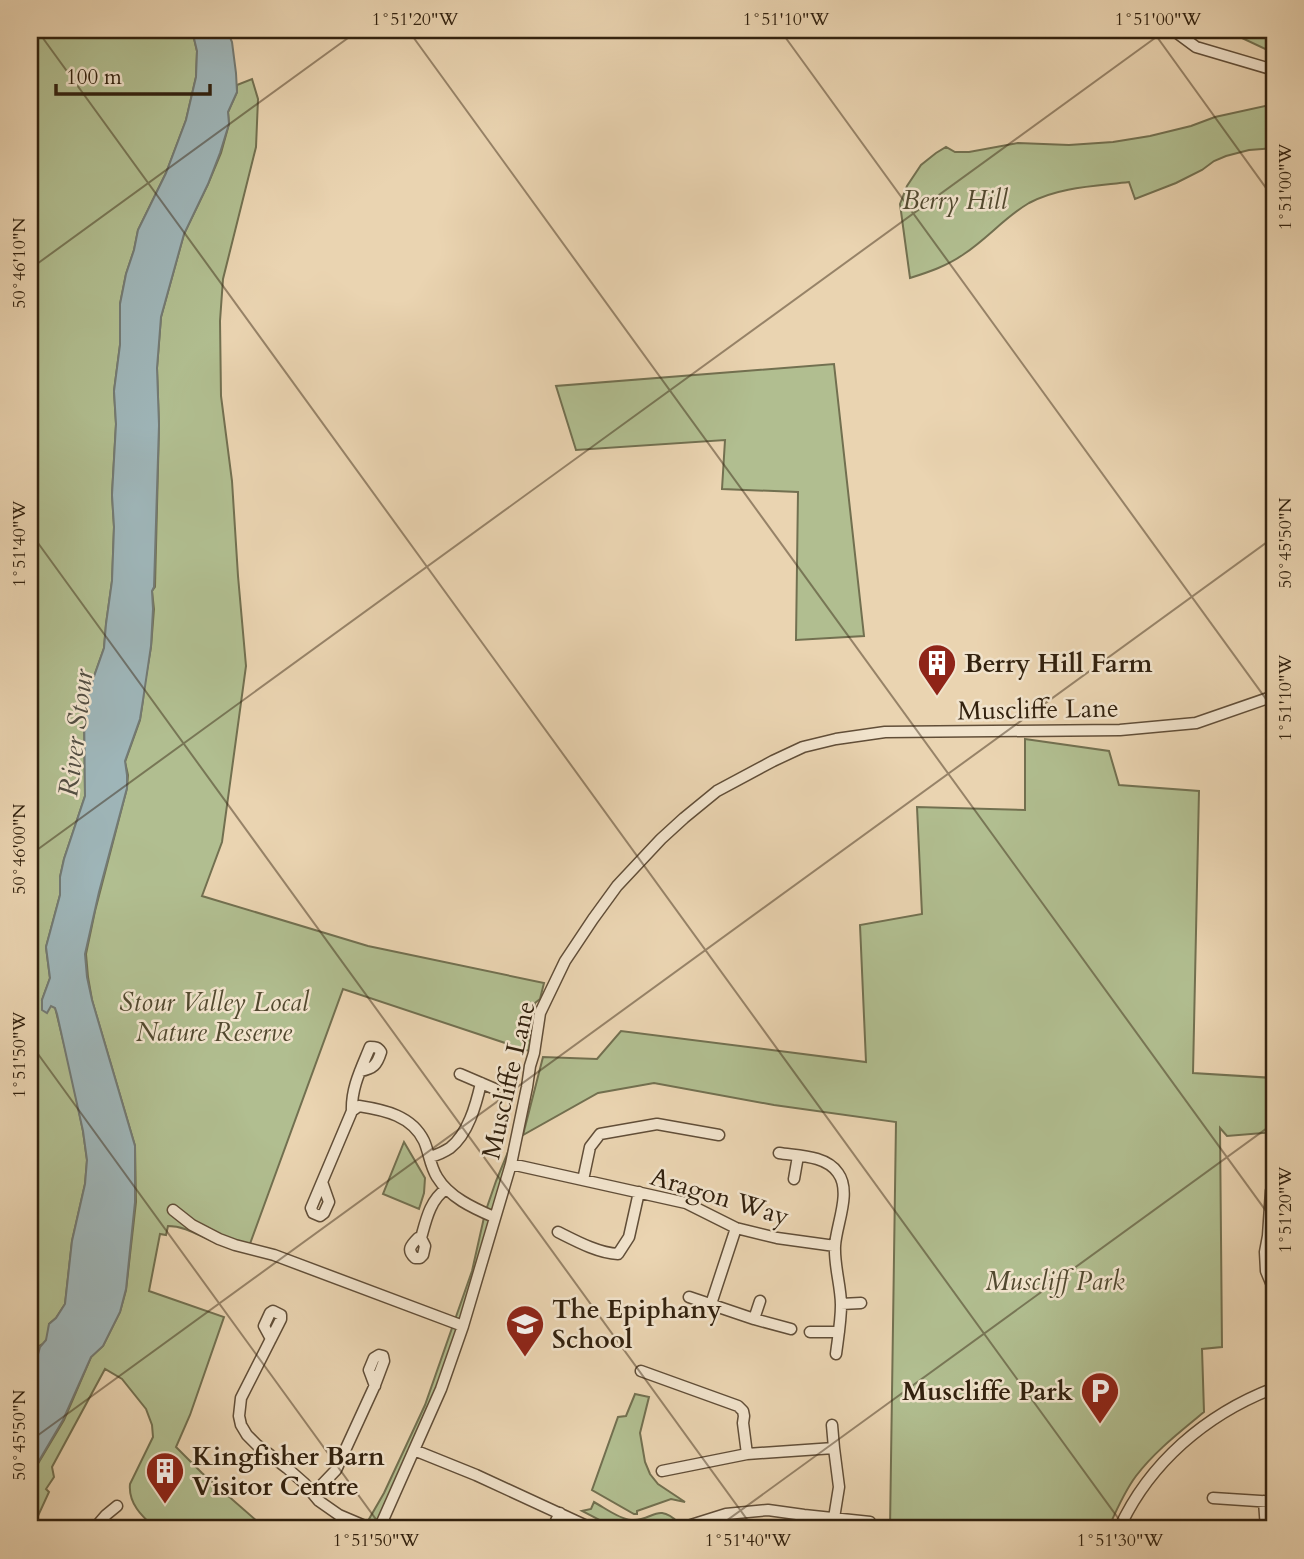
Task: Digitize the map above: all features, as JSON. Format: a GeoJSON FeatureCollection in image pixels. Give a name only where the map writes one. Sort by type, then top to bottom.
{"type":"FeatureCollection","features":[{"type":"Feature","properties":{"kind":"street"},"geometry":{"type":"LineString","coordinates":[[1173,30],[1196,47],[1274,71]]}},
{"type":"Feature","properties":{"kind":"street","name":"Muscliffe Lane"},"geometry":{"type":"LineString","coordinates":[[379,1529],[441,1389],[463,1326],[511,1164],[540,1013],[565,961],[617,886],[700,803],[729,784],[803,747],[850,736],[904,732],[1120,730],[1196,723],[1274,696]]}},
{"type":"Feature","properties":{"kind":"street"},"geometry":{"type":"LineString","coordinates":[[322,1182],[352,1111],[353,1088],[360,1071]]}},
{"type":"Feature","properties":{"kind":"street"},"geometry":{"type":"LineString","coordinates":[[460,1074],[495,1089]]}},
{"type":"Feature","properties":{"kind":"street"},"geometry":{"type":"LineString","coordinates":[[430,1157],[452,1147],[464,1132],[481,1083]]}},
{"type":"Feature","properties":{"kind":"street"},"geometry":{"type":"LineString","coordinates":[[352,1111],[359,1106],[383,1110],[410,1122],[418,1131],[438,1178],[446,1189],[466,1204],[494,1217]]}},
{"type":"Feature","properties":{"kind":"street"},"geometry":{"type":"LineString","coordinates":[[583,1180],[590,1147],[600,1134],[657,1124],[719,1135]]}},
{"type":"Feature","properties":{"kind":"street"},"geometry":{"type":"LineString","coordinates":[[779,1153],[826,1162],[836,1169],[841,1178],[844,1194],[835,1246],[836,1277],[841,1304],[836,1353]]}},
{"type":"Feature","properties":{"kind":"street"},"geometry":{"type":"LineString","coordinates":[[794,1179],[798,1156]]}},
{"type":"Feature","properties":{"kind":"street","name":"Aragon Way"},"geometry":{"type":"LineString","coordinates":[[511,1164],[686,1203],[736,1228],[835,1246]]}},
{"type":"Feature","properties":{"kind":"street"},"geometry":{"type":"LineString","coordinates":[[1270,1187],[1265,1252],[1266,1271],[1274,1290]]}},
{"type":"Feature","properties":{"kind":"street"},"geometry":{"type":"LineString","coordinates":[[421,1238],[429,1211],[439,1194],[446,1189]]}},
{"type":"Feature","properties":{"kind":"street"},"geometry":{"type":"LineString","coordinates":[[558,1232],[620,1258],[629,1237],[639,1192]]}},
{"type":"Feature","properties":{"kind":"street"},"geometry":{"type":"LineString","coordinates":[[173,1210],[192,1226],[219,1239],[274,1255],[463,1326]]}},
{"type":"Feature","properties":{"kind":"street"},"geometry":{"type":"LineString","coordinates":[[711,1304],[736,1228]]}},
{"type":"Feature","properties":{"kind":"street"},"geometry":{"type":"LineString","coordinates":[[689,1297],[791,1329]]}},
{"type":"Feature","properties":{"kind":"street"},"geometry":{"type":"LineString","coordinates":[[754,1319],[760,1301]]}},
{"type":"Feature","properties":{"kind":"street"},"geometry":{"type":"LineString","coordinates":[[841,1304],[861,1303]]}},
{"type":"Feature","properties":{"kind":"street"},"geometry":{"type":"LineString","coordinates":[[810,1332],[839,1332]]}},
{"type":"Feature","properties":{"kind":"street"},"geometry":{"type":"LineString","coordinates":[[271,1339],[241,1398],[241,1425],[257,1445],[287,1468],[329,1509],[372,1529]]}},
{"type":"Feature","properties":{"kind":"street"},"geometry":{"type":"LineString","coordinates":[[640,1371],[738,1406],[744,1416],[747,1454]]}},
{"type":"Feature","properties":{"kind":"street"},"geometry":{"type":"LineString","coordinates":[[313,1494],[336,1470],[375,1386]]}},
{"type":"Feature","properties":{"kind":"street"},"geometry":{"type":"LineString","coordinates":[[1121,1529],[1141,1490],[1163,1461],[1180,1445],[1219,1416],[1274,1388]]}},
{"type":"Feature","properties":{"kind":"street"},"geometry":{"type":"LineString","coordinates":[[832,1425],[839,1487],[834,1524]]}},
{"type":"Feature","properties":{"kind":"street"},"geometry":{"type":"LineString","coordinates":[[662,1471],[747,1454],[835,1448]]}},
{"type":"Feature","properties":{"kind":"street"},"geometry":{"type":"LineString","coordinates":[[414,1450],[477,1475],[593,1529]]}},
{"type":"Feature","properties":{"kind":"street"},"geometry":{"type":"LineString","coordinates":[[1213,1498],[1269,1501],[1266,1529]]}},
{"type":"Feature","properties":{"kind":"street"},"geometry":{"type":"LineString","coordinates":[[94,1529],[106,1514],[117,1506]]}},
{"type":"Feature","properties":{"kind":"street"},"geometry":{"type":"LineString","coordinates":[[684,1529],[726,1514],[768,1510],[834,1524],[870,1522]]}},
{"type":"Feature","properties":{"kind":"street"},"geometry":{"type":"LineString","coordinates":[[552,1529],[559,1513]]}},
{"type":"Feature","properties":{"kind":"green space"},"geometry":{"type":"Polygon","coordinates":[[[30,30],[192,30],[197,51],[196,77],[186,120],[166,173],[138,230],[120,304],[120,345],[114,391],[116,424],[112,494],[112,581],[104,648],[84,705],[85,796],[60,877],[60,895],[46,947],[50,978],[42,1000],[55,1007],[71,1073],[87,1160],[85,1184],[72,1241],[65,1304],[49,1324],[46,1341],[40,1346],[30,1348],[30,30]]]}},
{"type":"Feature","properties":{"kind":"green space"},"geometry":{"type":"Polygon","coordinates":[[[1225,30],[1274,30],[1274,53],[1225,30]]]}},
{"type":"Feature","properties":{"kind":"green space","name":"Stour Valley Local Nature Reserve"},"geometry":{"type":"Polygon","coordinates":[[[252,79],[258,99],[256,147],[223,279],[220,321],[221,396],[232,481],[246,666],[222,842],[202,896],[368,946],[544,983],[540,999],[535,1003],[529,1051],[343,989],[247,1252],[175,1227],[168,1226],[166,1235],[160,1234],[149,1291],[224,1317],[176,1447],[266,1529],[156,1529],[146,1520],[131,1498],[130,1484],[153,1437],[152,1425],[146,1409],[122,1379],[105,1369],[52,1467],[54,1477],[46,1489],[49,1492],[30,1529],[30,1477],[64,1420],[91,1357],[103,1346],[120,1312],[126,1290],[136,1202],[135,1146],[92,1000],[86,954],[127,788],[125,762],[140,720],[151,647],[159,426],[157,368],[161,317],[184,234],[221,153],[229,124],[228,112],[237,92],[237,85],[252,79]]]}},
{"type":"Feature","properties":{"kind":"green space","name":"Berry Hill"},"geometry":{"type":"Polygon","coordinates":[[[1274,104],[1274,148],[1249,150],[1226,156],[1176,183],[1135,199],[1129,182],[1078,188],[1040,198],[1020,209],[958,258],[910,278],[900,204],[907,186],[921,165],[946,147],[955,152],[969,152],[1018,143],[1069,145],[1113,142],[1150,136],[1215,117],[1274,104]]]}},
{"type":"Feature","properties":{"kind":"green space"},"geometry":{"type":"Polygon","coordinates":[[[834,364],[864,636],[796,640],[798,492],[722,489],[725,440],[576,450],[556,386],[834,364]]]}},
{"type":"Feature","properties":{"kind":"green space","name":"Muscliff Park"},"geometry":{"type":"Polygon","coordinates":[[[1025,739],[1109,751],[1119,785],[1199,791],[1193,1073],[1274,1078],[1274,1132],[1227,1136],[1220,1128],[1222,1347],[1202,1349],[1204,1412],[1143,1467],[1120,1502],[1108,1529],[890,1529],[896,1122],[774,1105],[654,1083],[598,1093],[523,1135],[543,1057],[597,1059],[621,1031],[866,1062],[860,925],[922,914],[917,807],[1025,810],[1025,739]]]}},
{"type":"Feature","properties":{"kind":"green space"},"geometry":{"type":"Polygon","coordinates":[[[520,1123],[463,1326],[379,1529],[365,1526],[384,1493],[425,1405],[472,1271],[485,1213],[520,1123]]]}},
{"type":"Feature","properties":{"kind":"green space"},"geometry":{"type":"Polygon","coordinates":[[[404,1142],[425,1178],[419,1209],[383,1194],[404,1142]]]}},
{"type":"Feature","properties":{"kind":"green space"},"geometry":{"type":"Polygon","coordinates":[[[635,1394],[649,1397],[640,1433],[650,1474],[658,1484],[685,1502],[671,1499],[637,1511],[637,1514],[592,1490],[618,1417],[626,1416],[635,1394]]]}},
{"type":"Feature","properties":{"kind":"green space"},"geometry":{"type":"Polygon","coordinates":[[[594,1502],[626,1519],[638,1520],[660,1513],[679,1523],[669,1529],[617,1529],[582,1511],[591,1509],[594,1502]]]}},
{"type":"Feature","properties":{"kind":"water"},"geometry":{"type":"Polygon","coordinates":[[[192,30],[227,30],[232,42],[237,92],[228,112],[229,124],[220,153],[184,234],[161,317],[157,368],[159,425],[151,646],[140,719],[125,761],[127,788],[85,954],[92,1000],[135,1146],[135,1202],[126,1289],[120,1312],[103,1346],[91,1357],[63,1420],[30,1476],[30,1371],[40,1347],[46,1340],[49,1324],[65,1304],[72,1241],[85,1184],[87,1160],[57,1014],[51,1006],[47,1013],[42,1010],[42,1000],[50,978],[46,947],[60,895],[64,859],[85,796],[84,705],[104,648],[112,581],[112,495],[116,424],[114,391],[120,345],[120,304],[138,230],[166,173],[186,120],[196,77],[197,51],[192,30]]]}},
{"type":"Feature","properties":{"kind":"waterway"},"geometry":{"type":"LineString","coordinates":[[30,1358],[37,1358]]}},
{"type":"Feature","properties":{"kind":"place","name":"Berry Hill Farm"},"geometry":{"type":"Point","coordinates":[937,697]}},
{"type":"Feature","properties":{"kind":"place","name":"The Epiphany School"},"geometry":{"type":"Point","coordinates":[525,1358]}},
{"type":"Feature","properties":{"kind":"place","name":"Muscliffe Park"},"geometry":{"type":"Point","coordinates":[1100,1425]}},
{"type":"Feature","properties":{"kind":"place","name":"Kingfisher Barn Visitor Centre"},"geometry":{"type":"Point","coordinates":[165,1505]}},
{"type":"Feature","properties":{"kind":"water label","name":"River Stour"},"geometry":{"type":"Point","coordinates":[75,733]}}]}
